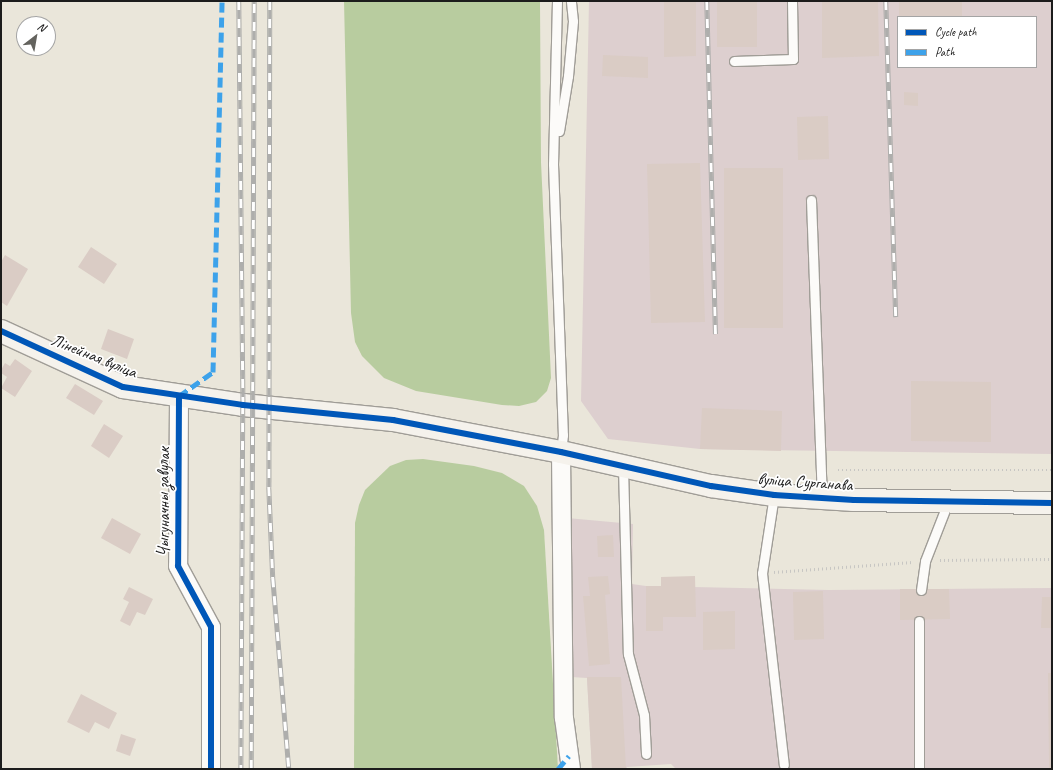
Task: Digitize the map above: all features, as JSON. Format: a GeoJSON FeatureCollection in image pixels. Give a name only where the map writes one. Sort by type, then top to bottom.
{"type":"FeatureCollection","features":[{"type":"Feature","properties":{"kind":"street","name":"Лінейная вуліца"},"geometry":{"type":"LineString","coordinates":[[1,331],[123,386],[242,405],[393,420],[561,452]]}},
{"type":"Feature","properties":{"kind":"street","name":"Чыгуначны завулак"},"geometry":{"type":"LineString","coordinates":[[179,396],[178,566],[211,627],[211,769]]}},
{"type":"Feature","properties":{"kind":"street","name":"вуліца Сурганава"},"geometry":{"type":"LineString","coordinates":[[561,452],[711,486],[774,495],[948,502],[1052,503]]}},
{"type":"Feature","properties":{"kind":"street"},"geometry":{"type":"LineString","coordinates":[[561,452],[564,718],[571,769]]}},
{"type":"Feature","properties":{"kind":"lane"},"geometry":{"type":"LineString","coordinates":[[557,1],[553,164],[563,435],[561,452]]}},
{"type":"Feature","properties":{"kind":"lane"},"geometry":{"type":"LineString","coordinates":[[553,164],[568,76],[573,20],[571,1]]}},
{"type":"Feature","properties":{"kind":"lane"},"geometry":{"type":"LineString","coordinates":[[734,61],[793,59],[792,1]]}},
{"type":"Feature","properties":{"kind":"lane"},"geometry":{"type":"LineString","coordinates":[[811,200],[822,498]]}},
{"type":"Feature","properties":{"kind":"lane"},"geometry":{"type":"LineString","coordinates":[[624,467],[628,654],[644,715],[646,754]]}},
{"type":"Feature","properties":{"kind":"lane"},"geometry":{"type":"LineString","coordinates":[[774,495],[762,572],[784,765]]}},
{"type":"Feature","properties":{"kind":"lane"},"geometry":{"type":"LineString","coordinates":[[922,590],[925,561],[948,502]]}},
{"type":"Feature","properties":{"kind":"lane"},"geometry":{"type":"LineString","coordinates":[[919,621],[919,769]]}},
{"type":"Feature","properties":{"kind":"path"},"geometry":{"type":"LineString","coordinates":[[838,470],[1052,470]]}},
{"type":"Feature","properties":{"kind":"path"},"geometry":{"type":"LineString","coordinates":[[762,572],[925,561],[1052,559]]}},
{"type":"Feature","properties":{"kind":"shaded area"},"geometry":{"type":"Polygon","coordinates":[[[589,1],[1052,1],[1052,454],[700,449],[608,439],[581,401],[589,1]]]}},
{"type":"Feature","properties":{"kind":"shaded area"},"geometry":{"type":"Polygon","coordinates":[[[567,518],[633,524],[632,584],[646,586],[829,590],[1052,588],[1052,769],[676,769],[671,764],[627,767],[626,769],[592,769],[587,678],[571,677],[567,518]]]}},
{"type":"Feature","properties":{"kind":"green space"},"geometry":{"type":"Polygon","coordinates":[[[344,1],[540,1],[541,162],[551,378],[547,391],[536,402],[519,406],[502,405],[416,391],[384,378],[362,356],[355,342],[351,313],[344,1]]]}},
{"type":"Feature","properties":{"kind":"green space"},"geometry":{"type":"Polygon","coordinates":[[[423,459],[474,466],[502,473],[524,486],[537,506],[544,530],[558,769],[354,769],[355,523],[359,505],[365,490],[390,466],[406,460],[423,459]]]}},
{"type":"Feature","properties":{"kind":"building"},"geometry":{"type":"Polygon","coordinates":[[[664,1],[696,1],[696,56],[664,57],[664,1]]]}},
{"type":"Feature","properties":{"kind":"building"},"geometry":{"type":"Polygon","coordinates":[[[717,1],[757,1],[757,47],[717,47],[717,1]]]}},
{"type":"Feature","properties":{"kind":"building"},"geometry":{"type":"Polygon","coordinates":[[[822,1],[878,1],[879,56],[822,58],[822,1]]]}},
{"type":"Feature","properties":{"kind":"building"},"geometry":{"type":"Polygon","coordinates":[[[899,1],[962,1],[962,16],[899,16],[899,1]]]}},
{"type":"Feature","properties":{"kind":"building"},"geometry":{"type":"Polygon","coordinates":[[[603,55],[648,57],[648,78],[602,76],[603,55]]]}},
{"type":"Feature","properties":{"kind":"building"},"geometry":{"type":"Polygon","coordinates":[[[904,92],[918,93],[918,106],[904,105],[904,92]]]}},
{"type":"Feature","properties":{"kind":"building"},"geometry":{"type":"Polygon","coordinates":[[[828,116],[829,159],[798,160],[797,117],[828,116]]]}},
{"type":"Feature","properties":{"kind":"building"},"geometry":{"type":"Polygon","coordinates":[[[700,163],[705,322],[651,323],[647,164],[700,163]]]}},
{"type":"Feature","properties":{"kind":"building"},"geometry":{"type":"Polygon","coordinates":[[[724,168],[783,168],[783,328],[724,328],[724,168]]]}},
{"type":"Feature","properties":{"kind":"building"},"geometry":{"type":"Polygon","coordinates":[[[91,247],[117,264],[104,284],[78,267],[91,247]]]}},
{"type":"Feature","properties":{"kind":"building"},"geometry":{"type":"Polygon","coordinates":[[[5,255],[28,269],[7,306],[1,302],[1,262],[5,255]]]}},
{"type":"Feature","properties":{"kind":"building"},"geometry":{"type":"Polygon","coordinates":[[[108,329],[134,339],[127,359],[101,349],[108,329]]]}},
{"type":"Feature","properties":{"kind":"building"},"geometry":{"type":"Polygon","coordinates":[[[15,359],[32,371],[15,397],[1,388],[7,377],[1,373],[1,370],[5,363],[10,366],[15,359]]]}},
{"type":"Feature","properties":{"kind":"building"},"geometry":{"type":"Polygon","coordinates":[[[911,381],[991,382],[991,442],[911,441],[911,381]]]}},
{"type":"Feature","properties":{"kind":"building"},"geometry":{"type":"Polygon","coordinates":[[[75,384],[103,401],[94,415],[66,398],[75,384]]]}},
{"type":"Feature","properties":{"kind":"building"},"geometry":{"type":"Polygon","coordinates":[[[702,408],[782,411],[781,451],[700,449],[702,408]]]}},
{"type":"Feature","properties":{"kind":"building"},"geometry":{"type":"Polygon","coordinates":[[[104,424],[123,436],[109,458],[91,446],[104,424]]]}},
{"type":"Feature","properties":{"kind":"building"},"geometry":{"type":"Polygon","coordinates":[[[112,518],[141,534],[130,554],[101,538],[112,518]]]}},
{"type":"Feature","properties":{"kind":"building"},"geometry":{"type":"Polygon","coordinates":[[[613,535],[614,557],[598,557],[597,536],[613,535]]]}},
{"type":"Feature","properties":{"kind":"building"},"geometry":{"type":"Polygon","coordinates":[[[608,576],[610,594],[605,595],[610,664],[589,666],[583,596],[590,596],[588,577],[608,576]]]}},
{"type":"Feature","properties":{"kind":"building"},"geometry":{"type":"Polygon","coordinates":[[[695,576],[696,617],[663,617],[663,631],[646,631],[646,586],[661,586],[661,577],[695,576]]]}},
{"type":"Feature","properties":{"kind":"building"},"geometry":{"type":"Polygon","coordinates":[[[129,587],[153,599],[145,615],[137,612],[130,626],[120,621],[129,602],[123,599],[129,587]]]}},
{"type":"Feature","properties":{"kind":"building"},"geometry":{"type":"Polygon","coordinates":[[[900,589],[949,589],[950,619],[900,620],[900,589]]]}},
{"type":"Feature","properties":{"kind":"building"},"geometry":{"type":"Polygon","coordinates":[[[823,591],[824,639],[794,640],[793,592],[823,591]]]}},
{"type":"Feature","properties":{"kind":"building"},"geometry":{"type":"Polygon","coordinates":[[[1042,597],[1052,597],[1052,628],[1041,628],[1042,597]]]}},
{"type":"Feature","properties":{"kind":"building"},"geometry":{"type":"Polygon","coordinates":[[[735,611],[735,649],[703,650],[703,612],[735,611]]]}},
{"type":"Feature","properties":{"kind":"building"},"geometry":{"type":"Polygon","coordinates":[[[1048,673],[1052,673],[1052,769],[1049,769],[1048,673]]]}},
{"type":"Feature","properties":{"kind":"building"},"geometry":{"type":"Polygon","coordinates":[[[587,677],[621,677],[626,769],[592,769],[587,677]]]}},
{"type":"Feature","properties":{"kind":"building"},"geometry":{"type":"Polygon","coordinates":[[[81,694],[117,713],[109,729],[95,722],[89,733],[67,722],[81,694]]]}},
{"type":"Feature","properties":{"kind":"building"},"geometry":{"type":"Polygon","coordinates":[[[121,734],[136,739],[130,756],[116,751],[121,734]]]}},
{"type":"Feature","properties":{"kind":"railway"},"geometry":{"type":"LineString","coordinates":[[239,1],[243,405],[241,769]]}},
{"type":"Feature","properties":{"kind":"railway"},"geometry":{"type":"LineString","coordinates":[[251,769],[254,1]]}},
{"type":"Feature","properties":{"kind":"railway"},"geometry":{"type":"LineString","coordinates":[[270,1],[269,487],[273,578],[289,769]]}},
{"type":"Feature","properties":{"kind":"railway"},"geometry":{"type":"LineString","coordinates":[[707,1],[716,334]]}},
{"type":"Feature","properties":{"kind":"railway"},"geometry":{"type":"LineString","coordinates":[[886,1],[896,317]]}},
{"type":"Feature","properties":{"kind":"marked path"},"geometry":{"type":"LineString","coordinates":[[179,396],[213,372],[222,1]]}},
{"type":"Feature","properties":{"kind":"marked path"},"geometry":{"type":"LineString","coordinates":[[558,769],[569,756]]}},
{"type":"Feature","properties":{"kind":"cycle path"},"geometry":{"type":"LineString","coordinates":[[1,331],[123,387],[243,405],[393,420],[561,452],[711,486],[774,495],[854,500],[1052,503]]}},
{"type":"Feature","properties":{"kind":"cycle path"},"geometry":{"type":"LineString","coordinates":[[179,396],[178,566],[211,627],[211,769]]}}]}
